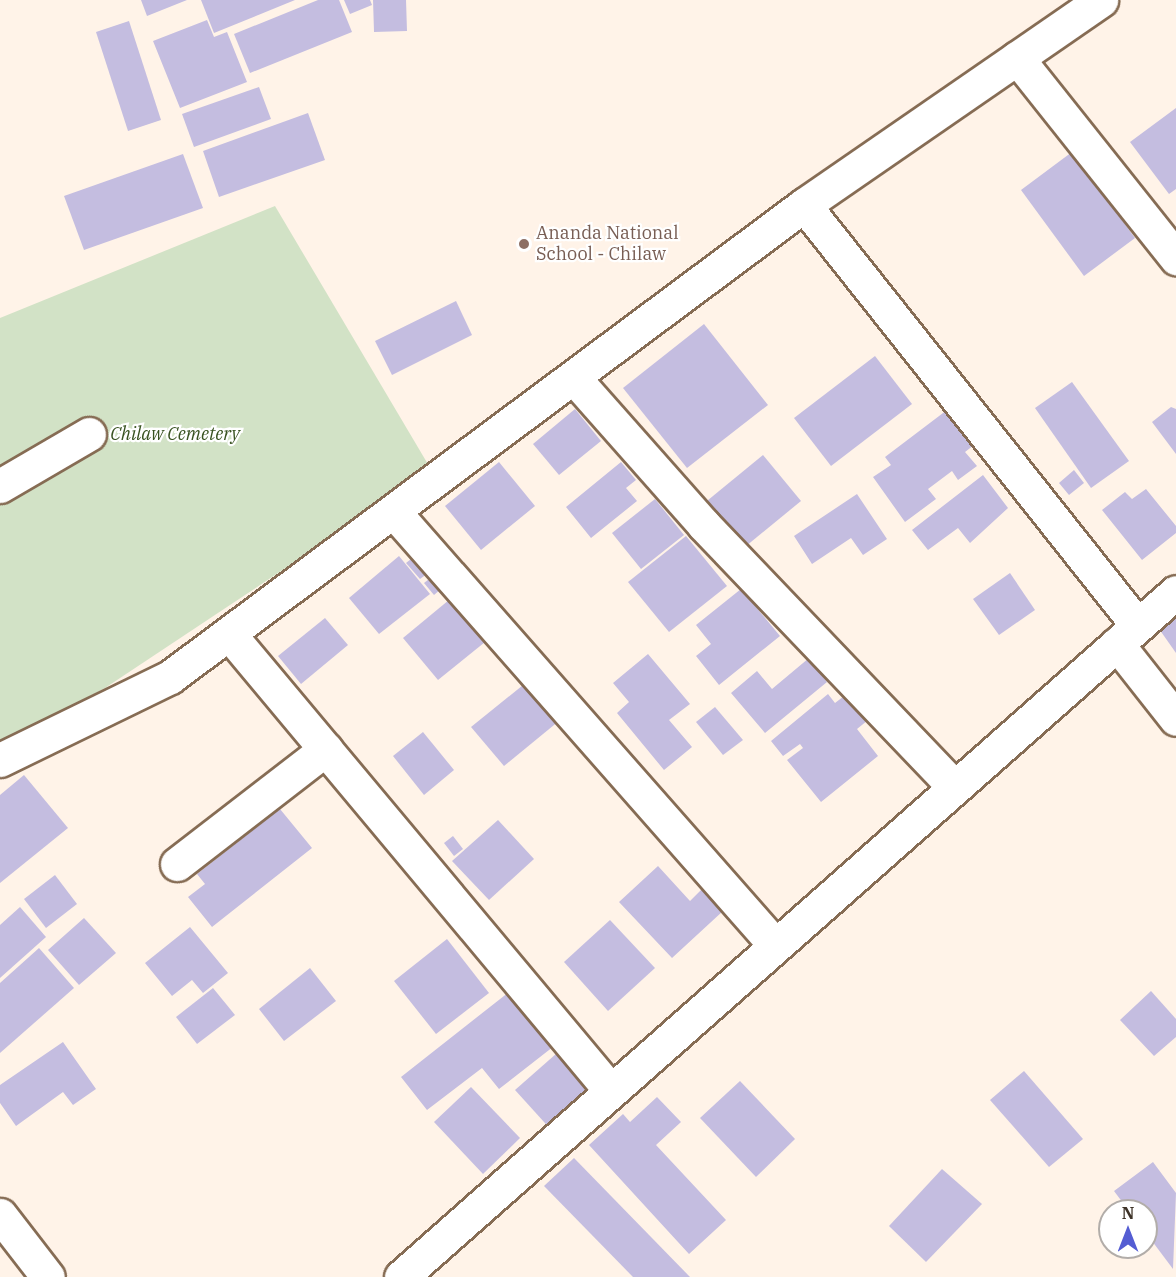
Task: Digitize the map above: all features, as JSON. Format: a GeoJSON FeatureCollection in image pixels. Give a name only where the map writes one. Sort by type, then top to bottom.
{"type":"FeatureCollection","features":[{"type":"Feature","properties":{"kind":"main road"},"geometry":{"type":"LineString","coordinates":[[0,760],[170,677],[230,635],[804,205],[1101,0]]}},
{"type":"Feature","properties":{"kind":"main road"},"geometry":{"type":"LineString","coordinates":[[1017,58],[1176,257]]}},
{"type":"Feature","properties":{"kind":"main road"},"geometry":{"type":"LineString","coordinates":[[804,205],[1128,635],[1176,719]]}},
{"type":"Feature","properties":{"kind":"main road"},"geometry":{"type":"LineString","coordinates":[[574,378],[703,524],[954,788]]}},
{"type":"Feature","properties":{"kind":"main road"},"geometry":{"type":"LineString","coordinates":[[0,486],[90,434]]}},
{"type":"Feature","properties":{"kind":"main road"},"geometry":{"type":"LineString","coordinates":[[394,512],[775,945]]}},
{"type":"Feature","properties":{"kind":"main road"},"geometry":{"type":"LineString","coordinates":[[401,1277],[1176,592]]}},
{"type":"Feature","properties":{"kind":"main road"},"geometry":{"type":"LineString","coordinates":[[230,635],[611,1091]]}},
{"type":"Feature","properties":{"kind":"main road"},"geometry":{"type":"LineString","coordinates":[[177,864],[326,748]]}},
{"type":"Feature","properties":{"kind":"main road"},"geometry":{"type":"LineString","coordinates":[[0,1215],[48,1277]]}},
{"type":"Feature","properties":{"kind":"green space","name":"Chilaw Cemetery"},"geometry":{"type":"Polygon","coordinates":[[[275,206],[432,471],[105,688],[0,744],[0,318],[275,206]]]}},
{"type":"Feature","properties":{"kind":"building"},"geometry":{"type":"Polygon","coordinates":[[[141,0],[187,0],[147,16],[141,0]]]}},
{"type":"Feature","properties":{"kind":"building"},"geometry":{"type":"Polygon","coordinates":[[[201,0],[295,0],[214,33],[201,0]]]}},
{"type":"Feature","properties":{"kind":"building"},"geometry":{"type":"Polygon","coordinates":[[[318,0],[339,0],[352,32],[250,73],[234,34],[318,0]]]}},
{"type":"Feature","properties":{"kind":"building"},"geometry":{"type":"Polygon","coordinates":[[[344,0],[370,0],[372,5],[350,14],[344,0]]]}},
{"type":"Feature","properties":{"kind":"building"},"geometry":{"type":"Polygon","coordinates":[[[373,0],[406,0],[407,31],[374,32],[373,0]]]}},
{"type":"Feature","properties":{"kind":"building"},"geometry":{"type":"Polygon","coordinates":[[[207,20],[214,37],[227,32],[247,82],[180,108],[153,41],[207,20]]]}},
{"type":"Feature","properties":{"kind":"building"},"geometry":{"type":"Polygon","coordinates":[[[129,21],[161,120],[128,131],[96,32],[129,21]]]}},
{"type":"Feature","properties":{"kind":"building"},"geometry":{"type":"Polygon","coordinates":[[[259,87],[271,119],[194,147],[182,114],[259,87]]]}},
{"type":"Feature","properties":{"kind":"building"},"geometry":{"type":"Polygon","coordinates":[[[1176,108],[1176,189],[1169,194],[1130,142],[1176,108]]]}},
{"type":"Feature","properties":{"kind":"building"},"geometry":{"type":"Polygon","coordinates":[[[308,113],[325,160],[219,197],[203,151],[308,113]]]}},
{"type":"Feature","properties":{"kind":"building"},"geometry":{"type":"Polygon","coordinates":[[[1072,152],[1135,238],[1084,276],[1021,190],[1072,152]]]}},
{"type":"Feature","properties":{"kind":"building"},"geometry":{"type":"Polygon","coordinates":[[[183,154],[203,208],[84,250],[64,196],[183,154]]]}},
{"type":"Feature","properties":{"kind":"building"},"geometry":{"type":"Polygon","coordinates":[[[456,301],[472,335],[392,375],[375,341],[456,301]]]}},
{"type":"Feature","properties":{"kind":"building"},"geometry":{"type":"Polygon","coordinates":[[[704,324],[768,405],[687,468],[623,388],[704,324]]]}},
{"type":"Feature","properties":{"kind":"building"},"geometry":{"type":"Polygon","coordinates":[[[875,356],[912,404],[831,466],[794,418],[875,356]]]}},
{"type":"Feature","properties":{"kind":"building"},"geometry":{"type":"Polygon","coordinates":[[[1072,382],[1129,461],[1091,488],[1035,408],[1072,382]]]}},
{"type":"Feature","properties":{"kind":"building"},"geometry":{"type":"Polygon","coordinates":[[[1171,407],[1176,409],[1176,454],[1152,422],[1171,407]]]}},
{"type":"Feature","properties":{"kind":"building"},"geometry":{"type":"Polygon","coordinates":[[[575,409],[601,441],[559,475],[533,444],[575,409]]]}},
{"type":"Feature","properties":{"kind":"building"},"geometry":{"type":"Polygon","coordinates":[[[947,410],[974,445],[965,452],[977,466],[958,480],[952,471],[928,489],[936,499],[905,522],[873,477],[891,465],[885,457],[947,410]]]}},
{"type":"Feature","properties":{"kind":"building"},"geometry":{"type":"Polygon","coordinates":[[[763,455],[801,501],[740,551],[702,505],[763,455]]]}},
{"type":"Feature","properties":{"kind":"building"},"geometry":{"type":"Polygon","coordinates":[[[499,462],[535,506],[481,550],[445,506],[499,462]]]}},
{"type":"Feature","properties":{"kind":"building"},"geometry":{"type":"Polygon","coordinates":[[[621,462],[636,480],[626,488],[637,501],[591,538],[566,507],[621,462]]]}},
{"type":"Feature","properties":{"kind":"building"},"geometry":{"type":"Polygon","coordinates":[[[1074,470],[1084,483],[1069,495],[1059,483],[1074,470]]]}},
{"type":"Feature","properties":{"kind":"building"},"geometry":{"type":"Polygon","coordinates":[[[983,475],[1008,508],[970,543],[958,528],[928,550],[912,530],[983,475]]]}},
{"type":"Feature","properties":{"kind":"building"},"geometry":{"type":"Polygon","coordinates":[[[1146,489],[1176,526],[1176,533],[1142,560],[1102,510],[1125,492],[1132,499],[1146,489]]]}},
{"type":"Feature","properties":{"kind":"building"},"geometry":{"type":"Polygon","coordinates":[[[857,494],[887,539],[863,555],[851,538],[812,564],[794,536],[857,494]]]}},
{"type":"Feature","properties":{"kind":"building"},"geometry":{"type":"Polygon","coordinates":[[[655,499],[684,535],[641,569],[612,533],[655,499]]]}},
{"type":"Feature","properties":{"kind":"building"},"geometry":{"type":"Polygon","coordinates":[[[686,536],[727,586],[669,632],[628,582],[686,536]]]}},
{"type":"Feature","properties":{"kind":"building"},"geometry":{"type":"Polygon","coordinates":[[[421,551],[435,568],[420,579],[406,563],[421,551]]]}},
{"type":"Feature","properties":{"kind":"building"},"geometry":{"type":"Polygon","coordinates":[[[399,556],[430,594],[379,634],[349,598],[399,556]]]}},
{"type":"Feature","properties":{"kind":"building"},"geometry":{"type":"Polygon","coordinates":[[[438,572],[448,583],[434,595],[424,583],[438,572]]]}},
{"type":"Feature","properties":{"kind":"building"},"geometry":{"type":"Polygon","coordinates":[[[1010,573],[1035,610],[999,635],[973,599],[1010,573]]]}},
{"type":"Feature","properties":{"kind":"building"},"geometry":{"type":"Polygon","coordinates":[[[741,589],[780,636],[719,685],[696,656],[711,644],[696,625],[741,589]]]}},
{"type":"Feature","properties":{"kind":"building"},"geometry":{"type":"Polygon","coordinates":[[[455,595],[490,638],[438,680],[403,638],[455,595]]]}},
{"type":"Feature","properties":{"kind":"building"},"geometry":{"type":"Polygon","coordinates":[[[1176,612],[1176,653],[1157,626],[1176,612]]]}},
{"type":"Feature","properties":{"kind":"building"},"geometry":{"type":"Polygon","coordinates":[[[325,618],[348,645],[301,684],[278,656],[325,618]]]}},
{"type":"Feature","properties":{"kind":"building"},"geometry":{"type":"Polygon","coordinates":[[[648,654],[690,704],[669,720],[692,747],[664,770],[617,713],[629,702],[613,683],[648,654]]]}},
{"type":"Feature","properties":{"kind":"building"},"geometry":{"type":"Polygon","coordinates":[[[809,658],[827,682],[765,733],[731,693],[757,671],[772,689],[809,658]]]}},
{"type":"Feature","properties":{"kind":"building"},"geometry":{"type":"Polygon","coordinates":[[[533,677],[565,716],[504,766],[471,727],[533,677]]]}},
{"type":"Feature","properties":{"kind":"building"},"geometry":{"type":"Polygon","coordinates":[[[852,690],[873,716],[857,729],[878,756],[821,802],[787,760],[803,748],[800,744],[783,756],[771,741],[828,694],[835,703],[852,690]]]}},
{"type":"Feature","properties":{"kind":"building"},"geometry":{"type":"Polygon","coordinates":[[[715,707],[743,740],[723,755],[696,722],[715,707]]]}},
{"type":"Feature","properties":{"kind":"building"},"geometry":{"type":"Polygon","coordinates":[[[423,732],[454,770],[424,795],[393,756],[423,732]]]}},
{"type":"Feature","properties":{"kind":"building"},"geometry":{"type":"Polygon","coordinates":[[[24,775],[68,828],[0,883],[0,795],[24,775]]]}},
{"type":"Feature","properties":{"kind":"building"},"geometry":{"type":"Polygon","coordinates":[[[280,809],[312,848],[212,927],[188,897],[205,884],[197,874],[280,809]]]}},
{"type":"Feature","properties":{"kind":"building"},"geometry":{"type":"Polygon","coordinates":[[[498,820],[534,859],[489,900],[452,861],[498,820]]]}},
{"type":"Feature","properties":{"kind":"building"},"geometry":{"type":"Polygon","coordinates":[[[453,836],[463,849],[454,856],[444,843],[453,836]]]}},
{"type":"Feature","properties":{"kind":"building"},"geometry":{"type":"Polygon","coordinates":[[[658,866],[690,901],[702,889],[723,911],[672,958],[619,902],[658,866]]]}},
{"type":"Feature","properties":{"kind":"building"},"geometry":{"type":"Polygon","coordinates":[[[55,875],[77,904],[46,928],[24,899],[55,875]]]}},
{"type":"Feature","properties":{"kind":"building"},"geometry":{"type":"Polygon","coordinates":[[[20,907],[46,937],[0,978],[0,925],[20,907]]]}},
{"type":"Feature","properties":{"kind":"building"},"geometry":{"type":"Polygon","coordinates":[[[84,918],[116,953],[79,985],[48,950],[84,918]]]}},
{"type":"Feature","properties":{"kind":"building"},"geometry":{"type":"Polygon","coordinates":[[[610,920],[655,968],[608,1011],[564,962],[610,920]]]}},
{"type":"Feature","properties":{"kind":"building"},"geometry":{"type":"Polygon","coordinates":[[[190,927],[228,973],[203,993],[192,980],[172,996],[145,963],[190,927]]]}},
{"type":"Feature","properties":{"kind":"building"},"geometry":{"type":"Polygon","coordinates":[[[447,939],[489,993],[436,1034],[394,981],[447,939]]]}},
{"type":"Feature","properties":{"kind":"building"},"geometry":{"type":"Polygon","coordinates":[[[39,948],[74,988],[0,1053],[0,983],[39,948]]]}},
{"type":"Feature","properties":{"kind":"building"},"geometry":{"type":"Polygon","coordinates":[[[310,968],[336,1001],[284,1041],[259,1009],[310,968]]]}},
{"type":"Feature","properties":{"kind":"building"},"geometry":{"type":"Polygon","coordinates":[[[213,988],[235,1015],[197,1044],[176,1017],[213,988]]]}},
{"type":"Feature","properties":{"kind":"building"},"geometry":{"type":"Polygon","coordinates":[[[514,988],[558,1043],[499,1089],[482,1068],[427,1110],[401,1077],[514,988]]]}},
{"type":"Feature","properties":{"kind":"building"},"geometry":{"type":"Polygon","coordinates":[[[1151,991],[1176,1019],[1176,1037],[1154,1056],[1120,1020],[1151,991]]]}},
{"type":"Feature","properties":{"kind":"building"},"geometry":{"type":"Polygon","coordinates":[[[63,1042],[96,1089],[73,1105],[63,1092],[16,1126],[0,1103],[0,1085],[63,1042]]]}},
{"type":"Feature","properties":{"kind":"building"},"geometry":{"type":"Polygon","coordinates":[[[565,1046],[603,1089],[554,1133],[515,1090],[565,1046]]]}},
{"type":"Feature","properties":{"kind":"building"},"geometry":{"type":"Polygon","coordinates":[[[1024,1071],[1083,1139],[1049,1167],[990,1100],[1024,1071]]]}},
{"type":"Feature","properties":{"kind":"building"},"geometry":{"type":"Polygon","coordinates":[[[740,1081],[795,1139],[756,1177],[700,1118],[740,1081]]]}},
{"type":"Feature","properties":{"kind":"building"},"geometry":{"type":"Polygon","coordinates":[[[471,1087],[520,1138],[483,1174],[434,1122],[471,1087]]]}},
{"type":"Feature","properties":{"kind":"building"},"geometry":{"type":"Polygon","coordinates":[[[657,1097],[681,1122],[656,1145],[726,1220],[689,1254],[589,1145],[623,1114],[630,1122],[657,1097]]]}},
{"type":"Feature","properties":{"kind":"building"},"geometry":{"type":"Polygon","coordinates":[[[574,1158],[690,1277],[633,1277],[544,1186],[574,1158]]]}},
{"type":"Feature","properties":{"kind":"building"},"geometry":{"type":"Polygon","coordinates":[[[1153,1162],[1176,1193],[1173,1269],[1158,1249],[1158,1199],[1120,1199],[1114,1191],[1153,1162]]]}},
{"type":"Feature","properties":{"kind":"building"},"geometry":{"type":"Polygon","coordinates":[[[942,1169],[982,1204],[926,1262],[889,1226],[942,1169]]]}},
{"type":"Feature","properties":{"kind":"place","name":"Ananda National School - Chilaw"},"geometry":{"type":"Point","coordinates":[524,244]}}]}
